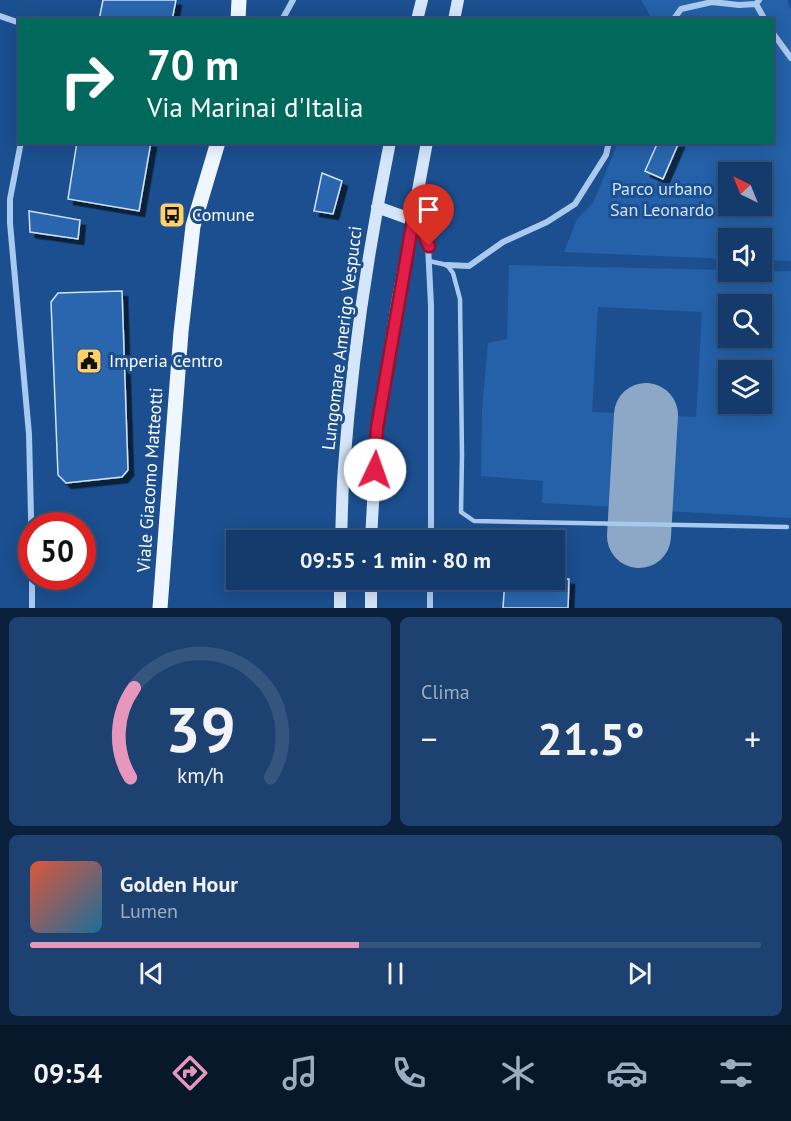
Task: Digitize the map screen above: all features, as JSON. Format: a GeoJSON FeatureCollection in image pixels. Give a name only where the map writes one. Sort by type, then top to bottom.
{"type":"FeatureCollection","features":[{"type":"Feature","properties":{"kind":"main road"},"geometry":{"type":"LineString","coordinates":[[238,18],[239,0]]}},
{"type":"Feature","properties":{"kind":"main road"},"geometry":{"type":"LineString","coordinates":[[418,18],[422,0]]}},
{"type":"Feature","properties":{"kind":"main road"},"geometry":{"type":"LineString","coordinates":[[454,18],[459,0]]}},
{"type":"Feature","properties":{"kind":"main road","name":"Viale Giacomo Matteotti"},"geometry":{"type":"LineString","coordinates":[[160,608],[181,332],[193,226],[217,144]]}},
{"type":"Feature","properties":{"kind":"main road","name":"Lungomare Amerigo Vespucci"},"geometry":{"type":"LineString","coordinates":[[341,530],[344,470],[354,358],[377,207],[390,144]]}},
{"type":"Feature","properties":{"kind":"main road"},"geometry":{"type":"LineString","coordinates":[[372,530],[377,428],[427,144]]}},
{"type":"Feature","properties":{"kind":"main road"},"geometry":{"type":"LineString","coordinates":[[377,207],[413,220]]}},
{"type":"Feature","properties":{"kind":"main road"},"geometry":{"type":"LineString","coordinates":[[340,590],[340,608]]}},
{"type":"Feature","properties":{"kind":"main road"},"geometry":{"type":"LineString","coordinates":[[371,590],[371,608]]}},
{"type":"Feature","properties":{"kind":"street"},"geometry":{"type":"LineString","coordinates":[[283,18],[293,0]]}},
{"type":"Feature","properties":{"kind":"street"},"geometry":{"type":"LineString","coordinates":[[674,18],[681,9],[712,2],[739,5],[758,2],[764,18]]}},
{"type":"Feature","properties":{"kind":"street"},"geometry":{"type":"LineString","coordinates":[[0,16],[18,22]]}},
{"type":"Feature","properties":{"kind":"street"},"geometry":{"type":"LineString","coordinates":[[774,35],[791,58]]}},
{"type":"Feature","properties":{"kind":"street"},"geometry":{"type":"LineString","coordinates":[[21,144],[10,199],[10,223],[29,434],[31,512]]}},
{"type":"Feature","properties":{"kind":"street"},"geometry":{"type":"LineString","coordinates":[[447,265],[471,265],[497,246],[547,222],[575,204],[606,155],[609,144]]}},
{"type":"Feature","properties":{"kind":"street"},"geometry":{"type":"LineString","coordinates":[[413,220],[422,229],[429,246],[430,530]]}},
{"type":"Feature","properties":{"kind":"street"},"geometry":{"type":"LineString","coordinates":[[32,590],[32,608]]}},
{"type":"Feature","properties":{"kind":"street"},"geometry":{"type":"LineString","coordinates":[[430,590],[430,608]]}},
{"type":"Feature","properties":{"kind":"lane"},"geometry":{"type":"LineString","coordinates":[[429,261],[447,265],[453,273],[460,299],[461,512],[474,521],[787,527]]}},
{"type":"Feature","properties":{"kind":"green space","name":"Parco urbano San Leonardo"},"geometry":{"type":"Polygon","coordinates":[[[641,0],[787,0],[791,10],[791,261],[772,260],[772,228],[718,228],[718,259],[564,252],[577,219],[593,203],[618,144],[774,144],[774,18],[651,18],[641,0]]]}},
{"type":"Feature","properties":{"kind":"green space"},"geometry":{"type":"Polygon","coordinates":[[[509,265],[718,270],[718,282],[772,282],[772,271],[791,271],[791,518],[665,511],[654,505],[649,491],[656,415],[696,417],[702,312],[598,307],[592,412],[635,414],[629,497],[627,504],[618,507],[542,503],[543,481],[481,476],[482,409],[488,343],[507,339],[509,265]]]}},
{"type":"Feature","properties":{"kind":"building"},"geometry":{"type":"Polygon","coordinates":[[[103,0],[176,0],[172,18],[99,18],[103,0]]]}},
{"type":"Feature","properties":{"kind":"building"},"geometry":{"type":"Polygon","coordinates":[[[77,144],[151,144],[139,211],[68,199],[77,144]]]}},
{"type":"Feature","properties":{"kind":"building"},"geometry":{"type":"Polygon","coordinates":[[[657,144],[678,144],[663,179],[645,171],[657,144]]]}},
{"type":"Feature","properties":{"kind":"building"},"geometry":{"type":"Polygon","coordinates":[[[322,173],[342,181],[333,214],[314,211],[322,173]]]}},
{"type":"Feature","properties":{"kind":"building"},"geometry":{"type":"Polygon","coordinates":[[[29,211],[80,220],[78,239],[30,232],[29,211]]]}},
{"type":"Feature","properties":{"kind":"building","name":"Imperia Centro"},"geometry":{"type":"Polygon","coordinates":[[[122,291],[128,470],[122,477],[66,483],[58,475],[51,302],[58,293],[122,291]]]}},
{"type":"Feature","properties":{"kind":"building"},"geometry":{"type":"Polygon","coordinates":[[[565,579],[569,579],[568,608],[503,608],[504,590],[565,590],[565,579]]]}},
{"type":"Feature","properties":{"kind":"taxiway"},"geometry":{"type":"LineString","coordinates":[[639,536],[646,415]]}},
{"type":"Feature","properties":{"kind":"place","name":"Comune"},"geometry":{"type":"Point","coordinates":[172,215]}},
{"type":"Feature","properties":{"kind":"place","name":"Imperia Centro"},"geometry":{"type":"Point","coordinates":[89,361]}},
{"type":"Feature","properties":{"kind":"route"},"geometry":{"type":"LineString","coordinates":[[375,470],[377,428],[413,220],[422,229],[429,246]]}}]}
